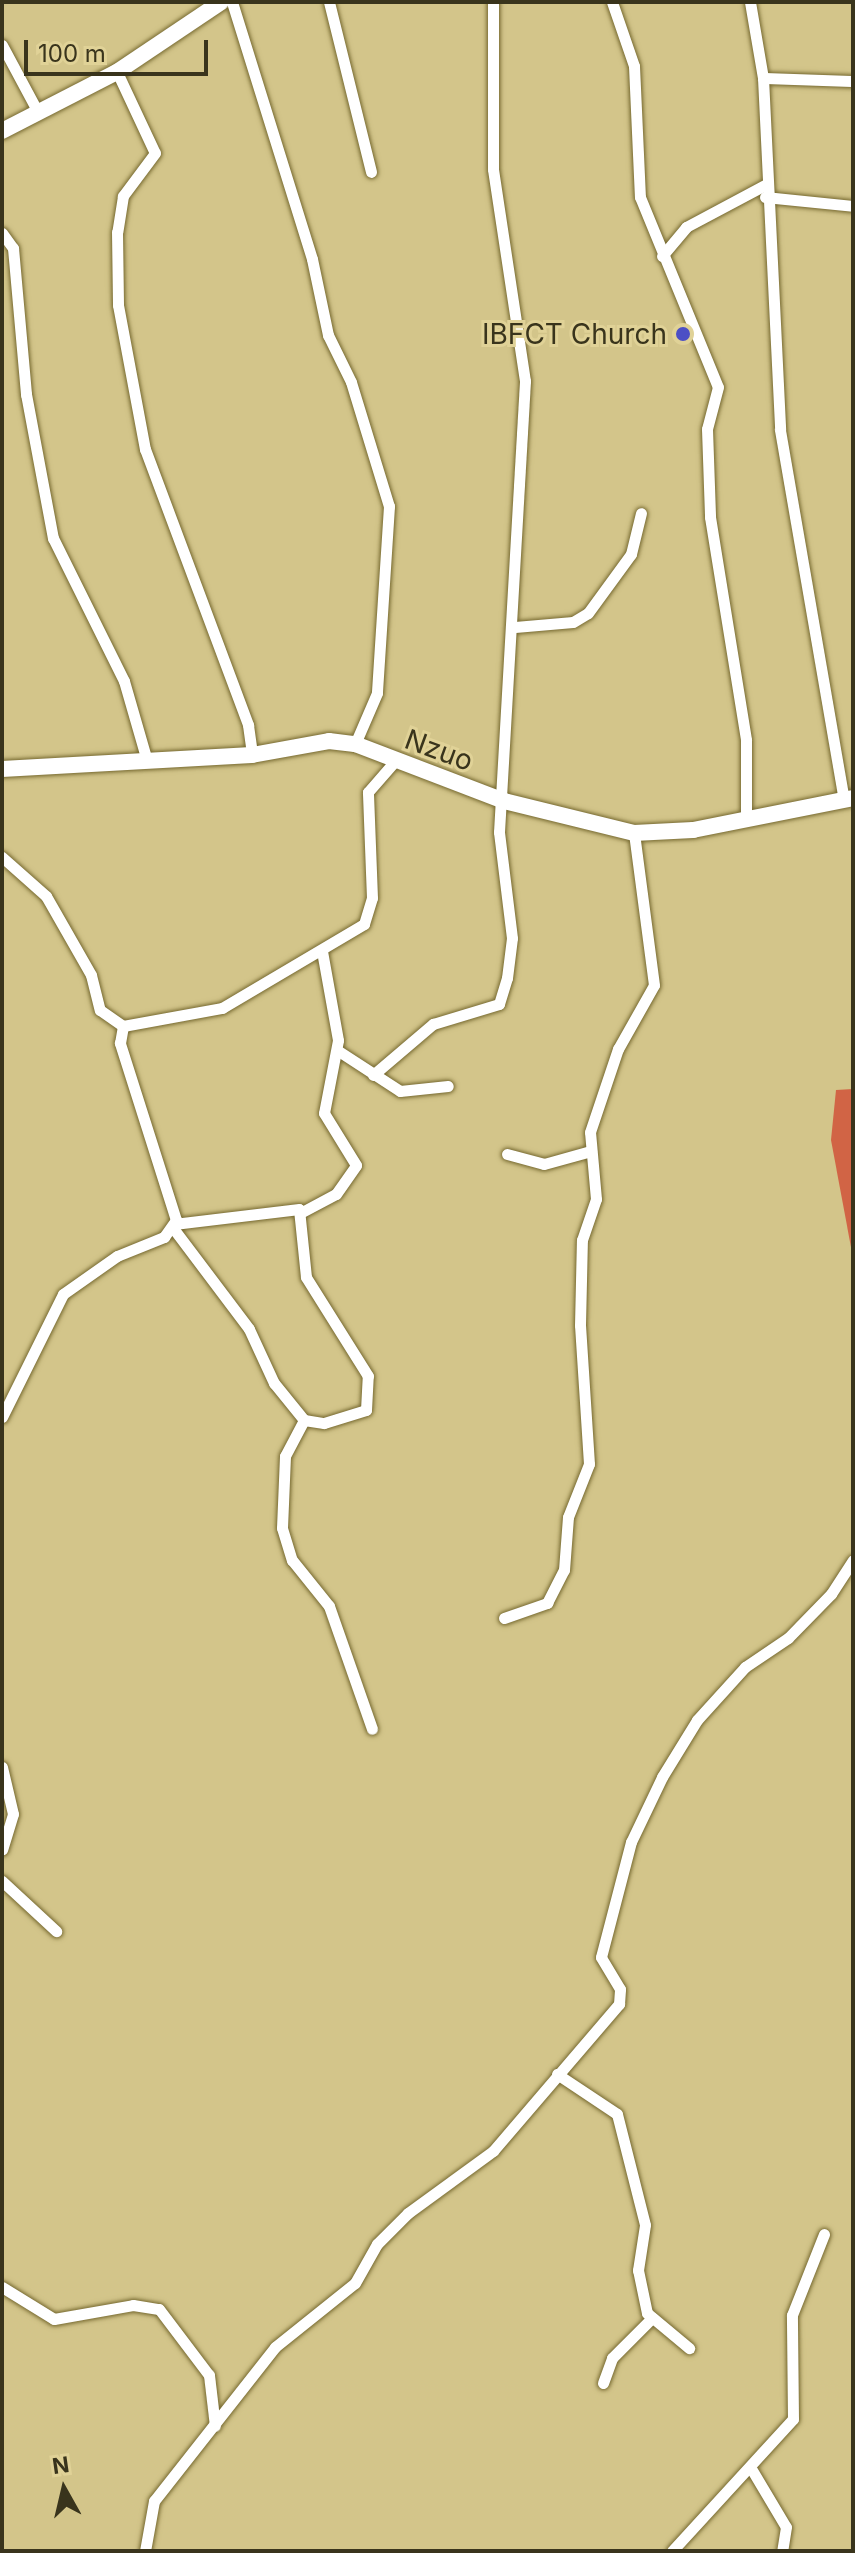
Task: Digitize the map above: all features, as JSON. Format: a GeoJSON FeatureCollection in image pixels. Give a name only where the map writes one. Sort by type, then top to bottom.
{"type":"FeatureCollection","features":[{"type":"Feature","properties":{"kind":"street"},"geometry":{"type":"LineString","coordinates":[[2,131],[117,72],[221,2]]}},
{"type":"Feature","properties":{"kind":"street"},"geometry":{"type":"LineString","coordinates":[[2,769],[146,757],[252,755],[355,744],[377,693],[389,506],[351,382],[328,335],[312,259],[232,2]]}},
{"type":"Feature","properties":{"kind":"street"},"geometry":{"type":"LineString","coordinates":[[329,2],[371,172]]}},
{"type":"Feature","properties":{"kind":"street"},"geometry":{"type":"LineString","coordinates":[[373,1075],[433,1024],[486,1011],[505,995],[512,938],[499,861],[515,627],[525,381],[493,169],[493,2]]}},
{"type":"Feature","properties":{"kind":"street"},"geometry":{"type":"LineString","coordinates":[[612,2],[634,66],[640,197],[718,387],[707,429],[710,517],[746,740],[746,816]]}},
{"type":"Feature","properties":{"kind":"street"},"geometry":{"type":"LineString","coordinates":[[750,2],[763,78],[765,191],[780,333],[780,430],[849,798]]}},
{"type":"Feature","properties":{"kind":"street"},"geometry":{"type":"LineString","coordinates":[[2,45],[38,112]]}},
{"type":"Feature","properties":{"kind":"street"},"geometry":{"type":"LineString","coordinates":[[117,72],[155,153],[123,196],[117,232],[118,305],[145,449],[248,725],[252,755]]}},
{"type":"Feature","properties":{"kind":"street"},"geometry":{"type":"LineString","coordinates":[[763,78],[853,81]]}},
{"type":"Feature","properties":{"kind":"street"},"geometry":{"type":"LineString","coordinates":[[662,256],[686,227],[765,191],[853,206]]}},
{"type":"Feature","properties":{"kind":"street"},"geometry":{"type":"LineString","coordinates":[[2,233],[13,248],[26,394],[53,538],[130,694],[146,757]]}},
{"type":"Feature","properties":{"kind":"street"},"geometry":{"type":"LineString","coordinates":[[515,627],[573,622],[588,613],[631,554],[641,513]]}},
{"type":"Feature","properties":{"kind":"street","name":"Nzuo"},"geometry":{"type":"LineString","coordinates":[[355,744],[394,762],[504,801],[634,833],[693,830],[746,816],[849,798]]}},
{"type":"Feature","properties":{"kind":"street"},"geometry":{"type":"LineString","coordinates":[[2,857],[46,896],[91,975],[100,1010],[123,1026],[222,1008],[322,951],[369,913],[368,792],[394,762]]}},
{"type":"Feature","properties":{"kind":"street"},"geometry":{"type":"LineString","coordinates":[[504,1618],[547,1603],[564,1570],[568,1517],[589,1464],[580,1325],[582,1240],[596,1199],[591,1151],[601,1092],[654,985],[634,833]]}},
{"type":"Feature","properties":{"kind":"street"},"geometry":{"type":"LineString","coordinates":[[302,1212],[336,1194],[356,1165],[324,1113],[337,1050],[322,951]]}},
{"type":"Feature","properties":{"kind":"street"},"geometry":{"type":"LineString","coordinates":[[123,1026],[120,1043],[174,1226],[249,1329],[274,1383],[304,1420]]}},
{"type":"Feature","properties":{"kind":"street"},"geometry":{"type":"LineString","coordinates":[[337,1050],[400,1091],[448,1086]]}},
{"type":"Feature","properties":{"kind":"street"},"geometry":{"type":"LineString","coordinates":[[507,1154],[544,1164],[591,1151]]}},
{"type":"Feature","properties":{"kind":"street"},"geometry":{"type":"LineString","coordinates":[[2,1417],[63,1294],[174,1226],[290,1207],[302,1212]]}},
{"type":"Feature","properties":{"kind":"street"},"geometry":{"type":"LineString","coordinates":[[302,1212],[306,1277],[359,1360],[371,1393],[363,1414],[304,1420]]}},
{"type":"Feature","properties":{"kind":"street"},"geometry":{"type":"LineString","coordinates":[[304,1420],[285,1456],[282,1528],[292,1560],[329,1606],[372,1729]]}},
{"type":"Feature","properties":{"kind":"street"},"geometry":{"type":"LineString","coordinates":[[145,2551],[154,2501],[295,2327],[355,2283],[377,2244],[493,2151],[619,2004],[620,1989],[601,1957],[631,1842],[662,1777],[697,1720],[745,1667],[788,1638],[831,1594],[853,1560]]}},
{"type":"Feature","properties":{"kind":"street"},"geometry":{"type":"LineString","coordinates":[[2,1767],[13,1814],[2,1849]]}},
{"type":"Feature","properties":{"kind":"street"},"geometry":{"type":"LineString","coordinates":[[2,1881],[56,1931]]}},
{"type":"Feature","properties":{"kind":"street"},"geometry":{"type":"LineString","coordinates":[[557,2074],[604,2101],[621,2125],[645,2225],[638,2270],[652,2318],[689,2348]]}},
{"type":"Feature","properties":{"kind":"street"},"geometry":{"type":"LineString","coordinates":[[672,2551],[752,2470],[793,2419],[792,2315],[824,2234]]}},
{"type":"Feature","properties":{"kind":"street"},"geometry":{"type":"LineString","coordinates":[[2,2287],[54,2319],[133,2305],[159,2309],[209,2375],[215,2426]]}},
{"type":"Feature","properties":{"kind":"street"},"geometry":{"type":"LineString","coordinates":[[603,2383],[612,2358],[652,2318]]}},
{"type":"Feature","properties":{"kind":"street"},"geometry":{"type":"LineString","coordinates":[[752,2470],[786,2527],[782,2551]]}},
{"type":"Feature","properties":{"kind":"shaded area"},"geometry":{"type":"Polygon","coordinates":[[[853,1089],[853,1258],[831,1140],[836,1090],[853,1089]]]}},
{"type":"Feature","properties":{"kind":"place","name":"IBFCT Church"},"geometry":{"type":"Point","coordinates":[683,334]}}]}
